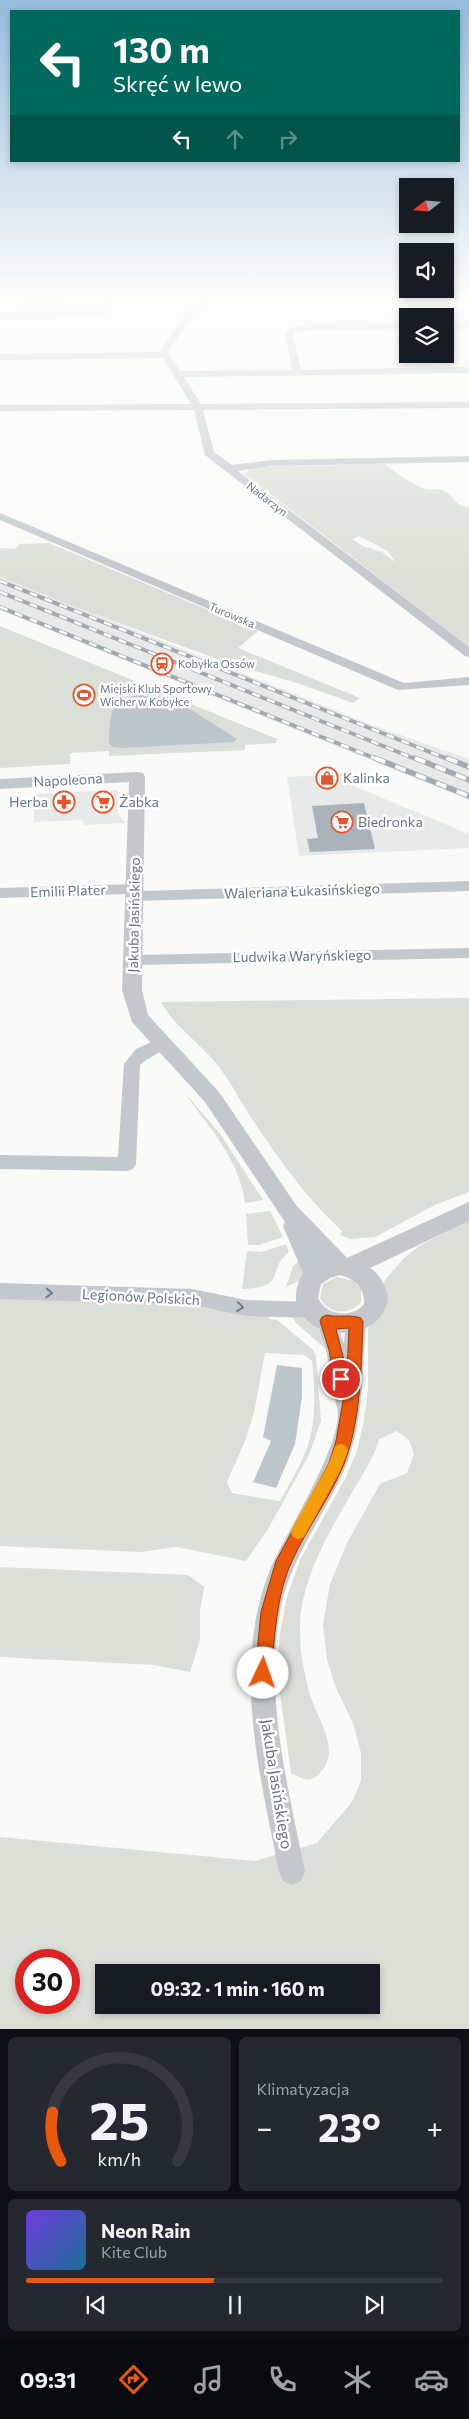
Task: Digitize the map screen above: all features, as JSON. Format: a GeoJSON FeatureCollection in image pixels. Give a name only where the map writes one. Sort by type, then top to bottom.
{"type":"FeatureCollection","features":[{"type":"Feature","properties":{"kind":"street","name":"Nadarzyn"},"geometry":{"type":"LineString","coordinates":[[191,395],[198,407],[209,453],[469,653]]}},
{"type":"Feature","properties":{"kind":"street"},"geometry":{"type":"LineString","coordinates":[[0,408],[469,405]]}},
{"type":"Feature","properties":{"kind":"street"},"geometry":{"type":"LineString","coordinates":[[228,469],[271,463],[469,459]]}},
{"type":"Feature","properties":{"kind":"street","name":"Turowska"},"geometry":{"type":"LineString","coordinates":[[0,516],[402,687],[469,681]]}},
{"type":"Feature","properties":{"kind":"street","name":"Napoleona"},"geometry":{"type":"LineString","coordinates":[[0,784],[136,777]]}},
{"type":"Feature","properties":{"kind":"street","name":"Jakuba Jasińskiego"},"geometry":{"type":"LineString","coordinates":[[136,777],[132,990],[136,1009],[144,1024],[221,1108],[288,1211],[312,1263],[314,1274]]}},
{"type":"Feature","properties":{"kind":"street","name":"Waleriana Łukasińskiego"},"geometry":{"type":"LineString","coordinates":[[135,892],[469,886]]}},
{"type":"Feature","properties":{"kind":"street","name":"Emilii Plater"},"geometry":{"type":"LineString","coordinates":[[0,893],[135,892]]}},
{"type":"Feature","properties":{"kind":"street","name":"Ludwika Waryńskiego"},"geometry":{"type":"LineString","coordinates":[[134,960],[469,952]]}},
{"type":"Feature","properties":{"kind":"street"},"geometry":{"type":"LineString","coordinates":[[0,1162],[127,1164],[132,1064],[142,1053],[162,1043]]}},
{"type":"Feature","properties":{"kind":"street","name":"Jakuba Jasińskiego"},"geometry":{"type":"LineString","coordinates":[[288,1211],[345,1267]]}},
{"type":"Feature","properties":{"kind":"street"},"geometry":{"type":"LineString","coordinates":[[345,1267],[469,1211]]}},
{"type":"Feature","properties":{"kind":"street"},"geometry":{"type":"LineString","coordinates":[[372,1282],[415,1237]]}},
{"type":"Feature","properties":{"kind":"street"},"geometry":{"type":"LineString","coordinates":[[331,1267],[345,1267],[367,1276],[372,1282],[377,1297],[371,1312],[356,1322],[336,1323],[319,1315],[307,1303],[306,1288],[314,1274],[331,1267]]}},
{"type":"Feature","properties":{"kind":"street","name":"Legionów Polskich"},"geometry":{"type":"LineString","coordinates":[[0,1291],[192,1297],[246,1308],[319,1315]]}},
{"type":"Feature","properties":{"kind":"street","name":"Jakuba Jasińskiego"},"geometry":{"type":"LineString","coordinates":[[319,1315],[336,1350],[348,1413]]}},
{"type":"Feature","properties":{"kind":"street","name":"Jakuba Jasińskiego"},"geometry":{"type":"LineString","coordinates":[[292,1872],[264,1705],[264,1644],[269,1612],[284,1561],[336,1464],[344,1441],[354,1380],[356,1322]]}},
{"type":"Feature","properties":{"kind":"shaded area"},"geometry":{"type":"Polygon","coordinates":[[[385,464],[415,484],[427,490],[437,489],[444,491],[459,505],[469,507],[469,647],[244,474],[250,469],[385,464]],[[359,536],[352,539],[365,547],[382,552],[395,562],[388,551],[359,536]]]}},
{"type":"Feature","properties":{"kind":"shaded area"},"geometry":{"type":"Polygon","coordinates":[[[49,543],[258,631],[238,648],[360,698],[353,703],[300,684],[228,663],[65,603],[0,576],[0,548],[15,549],[19,544],[49,543]]]}},
{"type":"Feature","properties":{"kind":"shaded area"},"geometry":{"type":"Polygon","coordinates":[[[0,576],[372,725],[469,759],[469,800],[0,610],[0,576]]]}},
{"type":"Feature","properties":{"kind":"shaded area","name":"Miejski Klub Sportowy Wicher w Kobyłce"},"geometry":{"type":"Polygon","coordinates":[[[0,626],[277,739],[276,743],[245,745],[245,750],[109,756],[109,751],[70,753],[70,764],[0,768],[0,626]]]}},
{"type":"Feature","properties":{"kind":"shaded area"},"geometry":{"type":"Polygon","coordinates":[[[144,691],[185,706],[237,739],[234,742],[112,747],[109,743],[110,722],[114,709],[124,701],[144,691]]]}},
{"type":"Feature","properties":{"kind":"shaded area"},"geometry":{"type":"Polygon","coordinates":[[[345,774],[347,783],[469,834],[469,848],[299,856],[287,777],[345,774]]]}},
{"type":"Feature","properties":{"kind":"shaded area"},"geometry":{"type":"Polygon","coordinates":[[[118,790],[118,815],[126,823],[84,825],[83,820],[34,822],[34,794],[118,790]]]}},
{"type":"Feature","properties":{"kind":"shaded area"},"geometry":{"type":"Polygon","coordinates":[[[469,998],[469,1192],[437,1204],[375,1237],[350,1239],[340,1235],[342,1231],[296,1181],[256,1125],[219,1067],[173,1020],[161,1002],[469,998]]]}},
{"type":"Feature","properties":{"kind":"shaded area"},"geometry":{"type":"Polygon","coordinates":[[[184,1092],[221,1135],[263,1200],[245,1203],[237,1172],[230,1158],[184,1092]]]}},
{"type":"Feature","properties":{"kind":"shaded area"},"geometry":{"type":"Polygon","coordinates":[[[270,1211],[283,1237],[259,1245],[248,1245],[246,1214],[270,1211]]]}},
{"type":"Feature","properties":{"kind":"shaded area"},"geometry":{"type":"Polygon","coordinates":[[[469,1220],[469,2029],[0,2029],[0,1837],[255,1861],[317,1843],[352,1802],[361,1781],[361,1753],[353,1723],[336,1688],[327,1660],[323,1625],[330,1584],[347,1543],[380,1484],[407,1473],[414,1454],[409,1440],[397,1431],[379,1439],[372,1459],[326,1539],[305,1592],[301,1610],[300,1629],[302,1657],[310,1694],[325,1731],[329,1749],[326,1765],[320,1773],[310,1779],[303,1779],[291,1773],[277,1672],[280,1633],[287,1597],[300,1560],[346,1477],[357,1451],[368,1391],[368,1329],[385,1280],[403,1259],[419,1246],[469,1220]]]}},
{"type":"Feature","properties":{"kind":"shaded area"},"geometry":{"type":"Polygon","coordinates":[[[286,1244],[289,1252],[282,1259],[271,1281],[257,1288],[242,1289],[247,1251],[261,1252],[286,1244]]]}},
{"type":"Feature","properties":{"kind":"shaded area"},"geometry":{"type":"Polygon","coordinates":[[[303,1258],[306,1270],[299,1281],[286,1287],[293,1266],[303,1258]]]}},
{"type":"Feature","properties":{"kind":"shaded area"},"geometry":{"type":"Polygon","coordinates":[[[337,1277],[354,1281],[361,1289],[361,1302],[351,1310],[334,1310],[328,1307],[320,1298],[323,1284],[337,1277]]]}},
{"type":"Feature","properties":{"kind":"shaded area"},"geometry":{"type":"Polygon","coordinates":[[[0,1296],[184,1302],[210,1309],[267,1315],[270,1319],[277,1320],[312,1349],[316,1356],[321,1421],[309,1455],[268,1529],[246,1561],[176,1547],[141,1552],[0,1546],[0,1296]],[[265,1353],[254,1413],[245,1441],[227,1482],[232,1493],[280,1501],[296,1472],[309,1442],[314,1408],[312,1361],[304,1355],[265,1353]]]}},
{"type":"Feature","properties":{"kind":"shaded area"},"geometry":{"type":"Polygon","coordinates":[[[293,1317],[308,1319],[318,1326],[327,1350],[296,1323],[293,1317]]]}},
{"type":"Feature","properties":{"kind":"shaded area"},"geometry":{"type":"Polygon","coordinates":[[[277,1365],[302,1368],[302,1397],[295,1444],[276,1488],[253,1482],[271,1441],[263,1437],[277,1365]]]}},
{"type":"Feature","properties":{"kind":"shaded area"},"geometry":{"type":"Polygon","coordinates":[[[0,1567],[188,1575],[204,1587],[200,1611],[200,1640],[190,1672],[154,1665],[0,1657],[0,1567]]]}},
{"type":"Feature","properties":{"kind":"building","name":"Biedronka"},"geometry":{"type":"Polygon","coordinates":[[[364,803],[375,849],[310,852],[307,839],[318,838],[312,806],[364,803]]]}},
{"type":"Feature","properties":{"kind":"railway"},"geometry":{"type":"LineString","coordinates":[[0,581],[450,760]]}},
{"type":"Feature","properties":{"kind":"railway"},"geometry":{"type":"LineString","coordinates":[[0,592],[418,760]]}},
{"type":"Feature","properties":{"kind":"railway"},"geometry":{"type":"LineString","coordinates":[[0,607],[379,760]]}},
{"type":"Feature","properties":{"kind":"railway"},"geometry":{"type":"LineString","coordinates":[[375,758],[469,796]]}},
{"type":"Feature","properties":{"kind":"railway"},"geometry":{"type":"LineString","coordinates":[[415,758],[469,780]]}},
{"type":"Feature","properties":{"kind":"railway"},"geometry":{"type":"LineString","coordinates":[[447,758],[469,767]]}},
{"type":"Feature","properties":{"kind":"slow traffic"},"geometry":{"type":"LineString","coordinates":[[298,1532],[336,1464],[341,1450]]}},
{"type":"Feature","properties":{"kind":"place","name":"Kobyłka Ossów"},"geometry":{"type":"Point","coordinates":[162,664]}},
{"type":"Feature","properties":{"kind":"place","name":"Miejski Klub Sportowy Wicher w Kobyłce"},"geometry":{"type":"Point","coordinates":[84,695]}},
{"type":"Feature","properties":{"kind":"place","name":"Kalinka"},"geometry":{"type":"Point","coordinates":[327,778]}},
{"type":"Feature","properties":{"kind":"place","name":"Herba"},"geometry":{"type":"Point","coordinates":[64,802]}},
{"type":"Feature","properties":{"kind":"place","name":"Żabka"},"geometry":{"type":"Point","coordinates":[103,802]}},
{"type":"Feature","properties":{"kind":"place","name":"Biedronka"},"geometry":{"type":"Point","coordinates":[342,822]}},
{"type":"Feature","properties":{"kind":"route"},"geometry":{"type":"LineString","coordinates":[[263,1673],[264,1644],[269,1612],[284,1561],[336,1464],[344,1441],[354,1380],[356,1322],[336,1323],[327,1321],[336,1350],[341,1379]]}}]}
